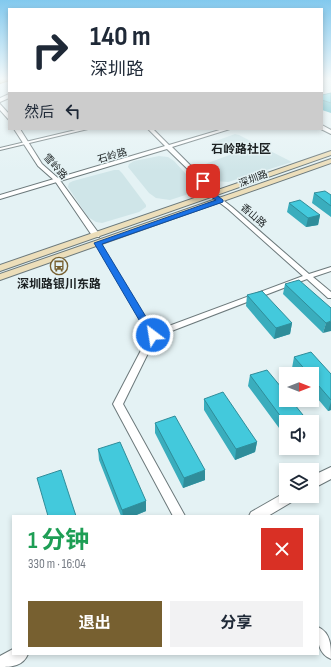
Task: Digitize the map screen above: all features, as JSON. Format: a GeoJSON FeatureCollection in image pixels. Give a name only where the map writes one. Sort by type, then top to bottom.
{"type":"FeatureCollection","features":[{"type":"Feature","properties":{"kind":"main road","name":"深圳路"},"geometry":{"type":"LineString","coordinates":[[0,277],[213,195],[331,153]]}},
{"type":"Feature","properties":{"kind":"main road","name":"深圳路"},"geometry":{"type":"LineString","coordinates":[[0,268],[221,201],[331,161]]}},
{"type":"Feature","properties":{"kind":"street","name":"雪岭路"},"geometry":{"type":"LineString","coordinates":[[18,130],[40,165],[57,180],[97,239]]}},
{"type":"Feature","properties":{"kind":"street"},"geometry":{"type":"LineString","coordinates":[[0,149],[81,130]]}},
{"type":"Feature","properties":{"kind":"street","name":"香山路"},"geometry":{"type":"LineString","coordinates":[[151,130],[203,181],[213,195],[331,296]]}},
{"type":"Feature","properties":{"kind":"street","name":"石岭路"},"geometry":{"type":"LineString","coordinates":[[0,197],[225,130]]}},
{"type":"Feature","properties":{"kind":"street"},"geometry":{"type":"LineString","coordinates":[[178,515],[118,404],[153,335],[331,269]]}},
{"type":"Feature","properties":{"kind":"street"},"geometry":{"type":"LineString","coordinates":[[319,479],[331,472]]}},
{"type":"Feature","properties":{"kind":"street"},"geometry":{"type":"LineString","coordinates":[[258,515],[279,502]]}},
{"type":"Feature","properties":{"kind":"street"},"geometry":{"type":"LineString","coordinates":[[319,635],[331,652]]}},
{"type":"Feature","properties":{"kind":"street"},"geometry":{"type":"LineString","coordinates":[[0,666],[18,655]]}},
{"type":"Feature","properties":{"kind":"lane"},"geometry":{"type":"LineString","coordinates":[[97,239],[153,335]]}},
{"type":"Feature","properties":{"kind":"shaded area"},"geometry":{"type":"Polygon","coordinates":[[[235,134],[292,162],[228,182],[215,181],[200,166],[232,154],[213,142],[235,134]]]}},
{"type":"Feature","properties":{"kind":"shaded area"},"geometry":{"type":"Polygon","coordinates":[[[159,156],[168,157],[174,161],[197,186],[195,192],[170,200],[156,198],[149,193],[128,167],[129,164],[134,161],[159,156]]]}},
{"type":"Feature","properties":{"kind":"shaded area"},"geometry":{"type":"Polygon","coordinates":[[[114,170],[119,170],[122,173],[146,207],[139,212],[102,223],[96,222],[88,217],[68,187],[69,183],[114,170]]]}},
{"type":"Feature","properties":{"kind":"building"},"geometry":{"type":"Polygon","coordinates":[[[325,191],[331,195],[331,206],[314,193],[325,191]]]}},
{"type":"Feature","properties":{"kind":"building"},"geometry":{"type":"Polygon","coordinates":[[[300,200],[320,215],[308,218],[289,203],[300,200]]]}},
{"type":"Feature","properties":{"kind":"building"},"geometry":{"type":"Polygon","coordinates":[[[299,280],[331,308],[331,321],[326,323],[285,284],[299,280]]]}},
{"type":"Feature","properties":{"kind":"building"},"geometry":{"type":"Polygon","coordinates":[[[262,291],[292,323],[276,328],[247,295],[262,291]]]}},
{"type":"Feature","properties":{"kind":"building"},"geometry":{"type":"Polygon","coordinates":[[[311,352],[331,374],[331,400],[319,386],[319,367],[303,367],[294,357],[311,352]]]}},
{"type":"Feature","properties":{"kind":"building"},"geometry":{"type":"Polygon","coordinates":[[[267,370],[279,385],[279,407],[297,407],[303,415],[280,415],[250,375],[267,370]]]}},
{"type":"Feature","properties":{"kind":"building"},"geometry":{"type":"Polygon","coordinates":[[[223,392],[257,442],[236,449],[204,399],[223,392]]]}},
{"type":"Feature","properties":{"kind":"building"},"geometry":{"type":"Polygon","coordinates":[[[175,416],[205,470],[184,478],[155,423],[175,416]]]}},
{"type":"Feature","properties":{"kind":"building"},"geometry":{"type":"Polygon","coordinates":[[[120,442],[146,501],[122,510],[98,449],[120,442]]]}},
{"type":"Feature","properties":{"kind":"building"},"geometry":{"type":"Polygon","coordinates":[[[61,470],[76,515],[48,515],[37,478],[61,470]]]}},
{"type":"Feature","properties":{"kind":"place","name":"深圳路银川东路"},"geometry":{"type":"Point","coordinates":[59,266]}},
{"type":"Feature","properties":{"kind":"district","name":"石岭路社区"},"geometry":{"type":"Point","coordinates":[241,149]}},
{"type":"Feature","properties":{"kind":"route"},"geometry":{"type":"LineString","coordinates":[[153,335],[98,243],[221,201],[213,195],[203,181]]}}]}
